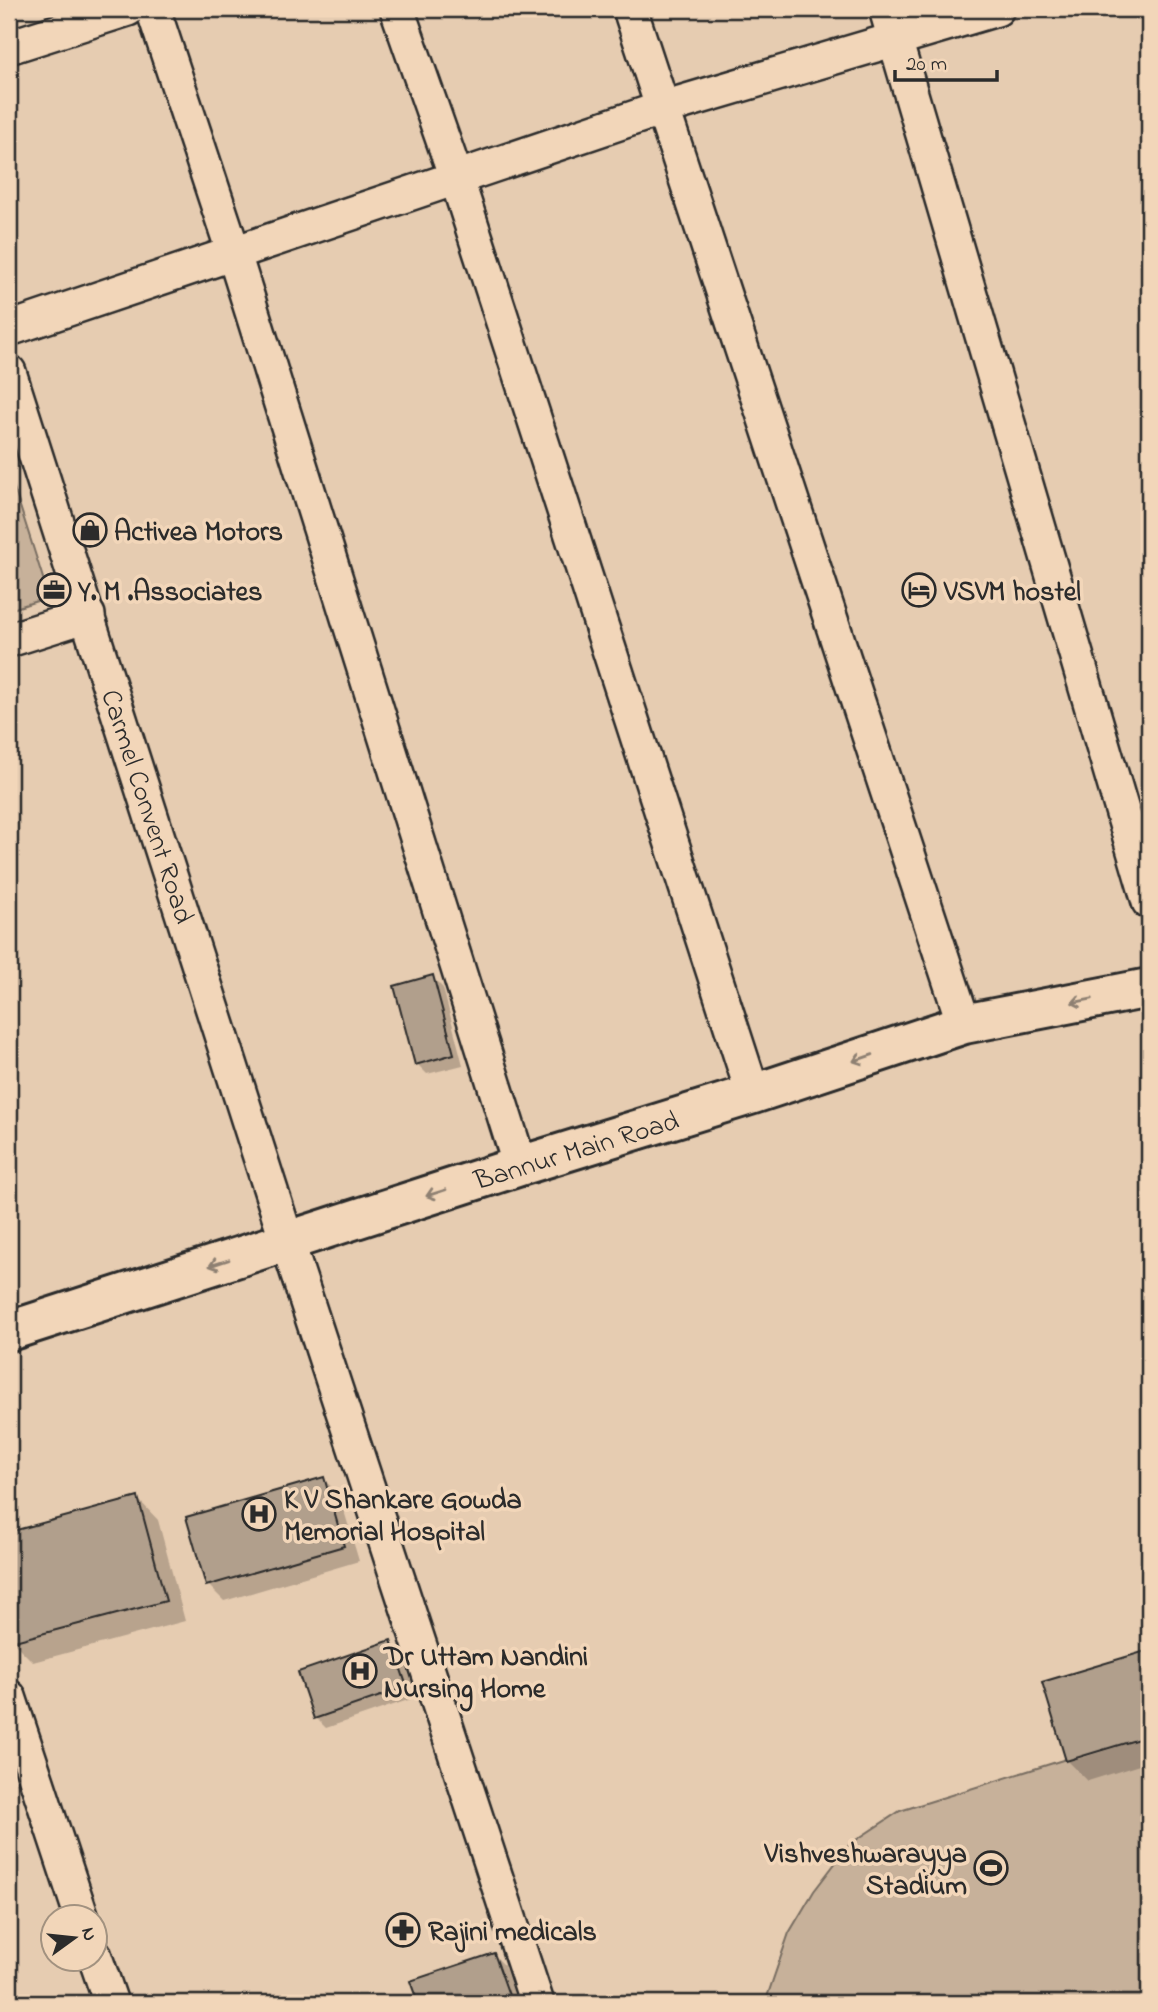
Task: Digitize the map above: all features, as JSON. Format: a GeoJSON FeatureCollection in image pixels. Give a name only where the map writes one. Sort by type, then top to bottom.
{"type":"FeatureCollection","features":[{"type":"Feature","properties":{"kind":"main road","name":"Bannur Main Road"},"geometry":{"type":"LineString","coordinates":[[9,1331],[520,1166],[754,1094],[964,1024],[1149,988]]}},
{"type":"Feature","properties":{"kind":"street"},"geometry":{"type":"LineString","coordinates":[[9,47],[128,9]]}},
{"type":"Feature","properties":{"kind":"street"},"geometry":{"type":"LineString","coordinates":[[153,9],[233,251],[520,1166]]}},
{"type":"Feature","properties":{"kind":"street"},"geometry":{"type":"LineString","coordinates":[[397,9],[456,177],[754,1094]]}},
{"type":"Feature","properties":{"kind":"street"},"geometry":{"type":"LineString","coordinates":[[630,9],[964,1024]]}},
{"type":"Feature","properties":{"kind":"street"},"geometry":{"type":"LineString","coordinates":[[886,9],[1149,902]]}},
{"type":"Feature","properties":{"kind":"street"},"geometry":{"type":"LineString","coordinates":[[9,328],[663,108],[997,9]]}},
{"type":"Feature","properties":{"kind":"street","name":"Carmel Convent Road"},"geometry":{"type":"LineString","coordinates":[[9,372],[287,1241],[537,2003]]}},
{"type":"Feature","properties":{"kind":"street"},"geometry":{"type":"LineString","coordinates":[[9,640],[88,615]]}},
{"type":"Feature","properties":{"kind":"street"},"geometry":{"type":"LineString","coordinates":[[9,1697],[78,1904]]}},
{"type":"Feature","properties":{"kind":"street"},"geometry":{"type":"LineString","coordinates":[[101,1974],[111,2003]]}},
{"type":"Feature","properties":{"kind":"shaded area"},"geometry":{"type":"Polygon","coordinates":[[[9,472],[49,597],[9,610],[9,472]]]}},
{"type":"Feature","properties":{"kind":"shaded area","name":"Vishveshwarayya Stadium"},"geometry":{"type":"Polygon","coordinates":[[[1149,1733],[1149,2003],[765,2003],[789,1933],[814,1891],[850,1844],[900,1811],[1149,1733]]]}},
{"type":"Feature","properties":{"kind":"building"},"geometry":{"type":"Polygon","coordinates":[[[433,975],[454,1054],[415,1065],[394,986],[433,975]]]}},
{"type":"Feature","properties":{"kind":"building"},"geometry":{"type":"Polygon","coordinates":[[[324,1477],[344,1546],[206,1586],[186,1517],[324,1477]]]}},
{"type":"Feature","properties":{"kind":"building"},"geometry":{"type":"Polygon","coordinates":[[[138,1497],[166,1601],[11,1642],[9,1532],[138,1497]]]}},
{"type":"Feature","properties":{"kind":"building"},"geometry":{"type":"Polygon","coordinates":[[[391,1640],[407,1687],[314,1719],[298,1672],[391,1640]]]}},
{"type":"Feature","properties":{"kind":"building"},"geometry":{"type":"Polygon","coordinates":[[[1149,1650],[1149,1736],[1066,1761],[1042,1682],[1149,1650]]]}},
{"type":"Feature","properties":{"kind":"building"},"geometry":{"type":"Polygon","coordinates":[[[494,1953],[510,1998],[494,2003],[418,2003],[410,1981],[494,1953]]]}},
{"type":"Feature","properties":{"kind":"place","name":"Activea Motors"},"geometry":{"type":"Point","coordinates":[90,530]}},
{"type":"Feature","properties":{"kind":"place","name":"Y. M .Associates"},"geometry":{"type":"Point","coordinates":[54,590]}},
{"type":"Feature","properties":{"kind":"place","name":"VSVM hostel"},"geometry":{"type":"Point","coordinates":[919,590]}},
{"type":"Feature","properties":{"kind":"place","name":"K V Shankare Gowda Memorial Hospital"},"geometry":{"type":"Point","coordinates":[259,1514]}},
{"type":"Feature","properties":{"kind":"place","name":"Dr Uttam Nandini Nursing Home"},"geometry":{"type":"Point","coordinates":[360,1671]}},
{"type":"Feature","properties":{"kind":"place","name":"Vishveshwarayya Stadium"},"geometry":{"type":"Point","coordinates":[991,1868]}},
{"type":"Feature","properties":{"kind":"place","name":"Rajini medicals"},"geometry":{"type":"Point","coordinates":[403,1930]}}]}
